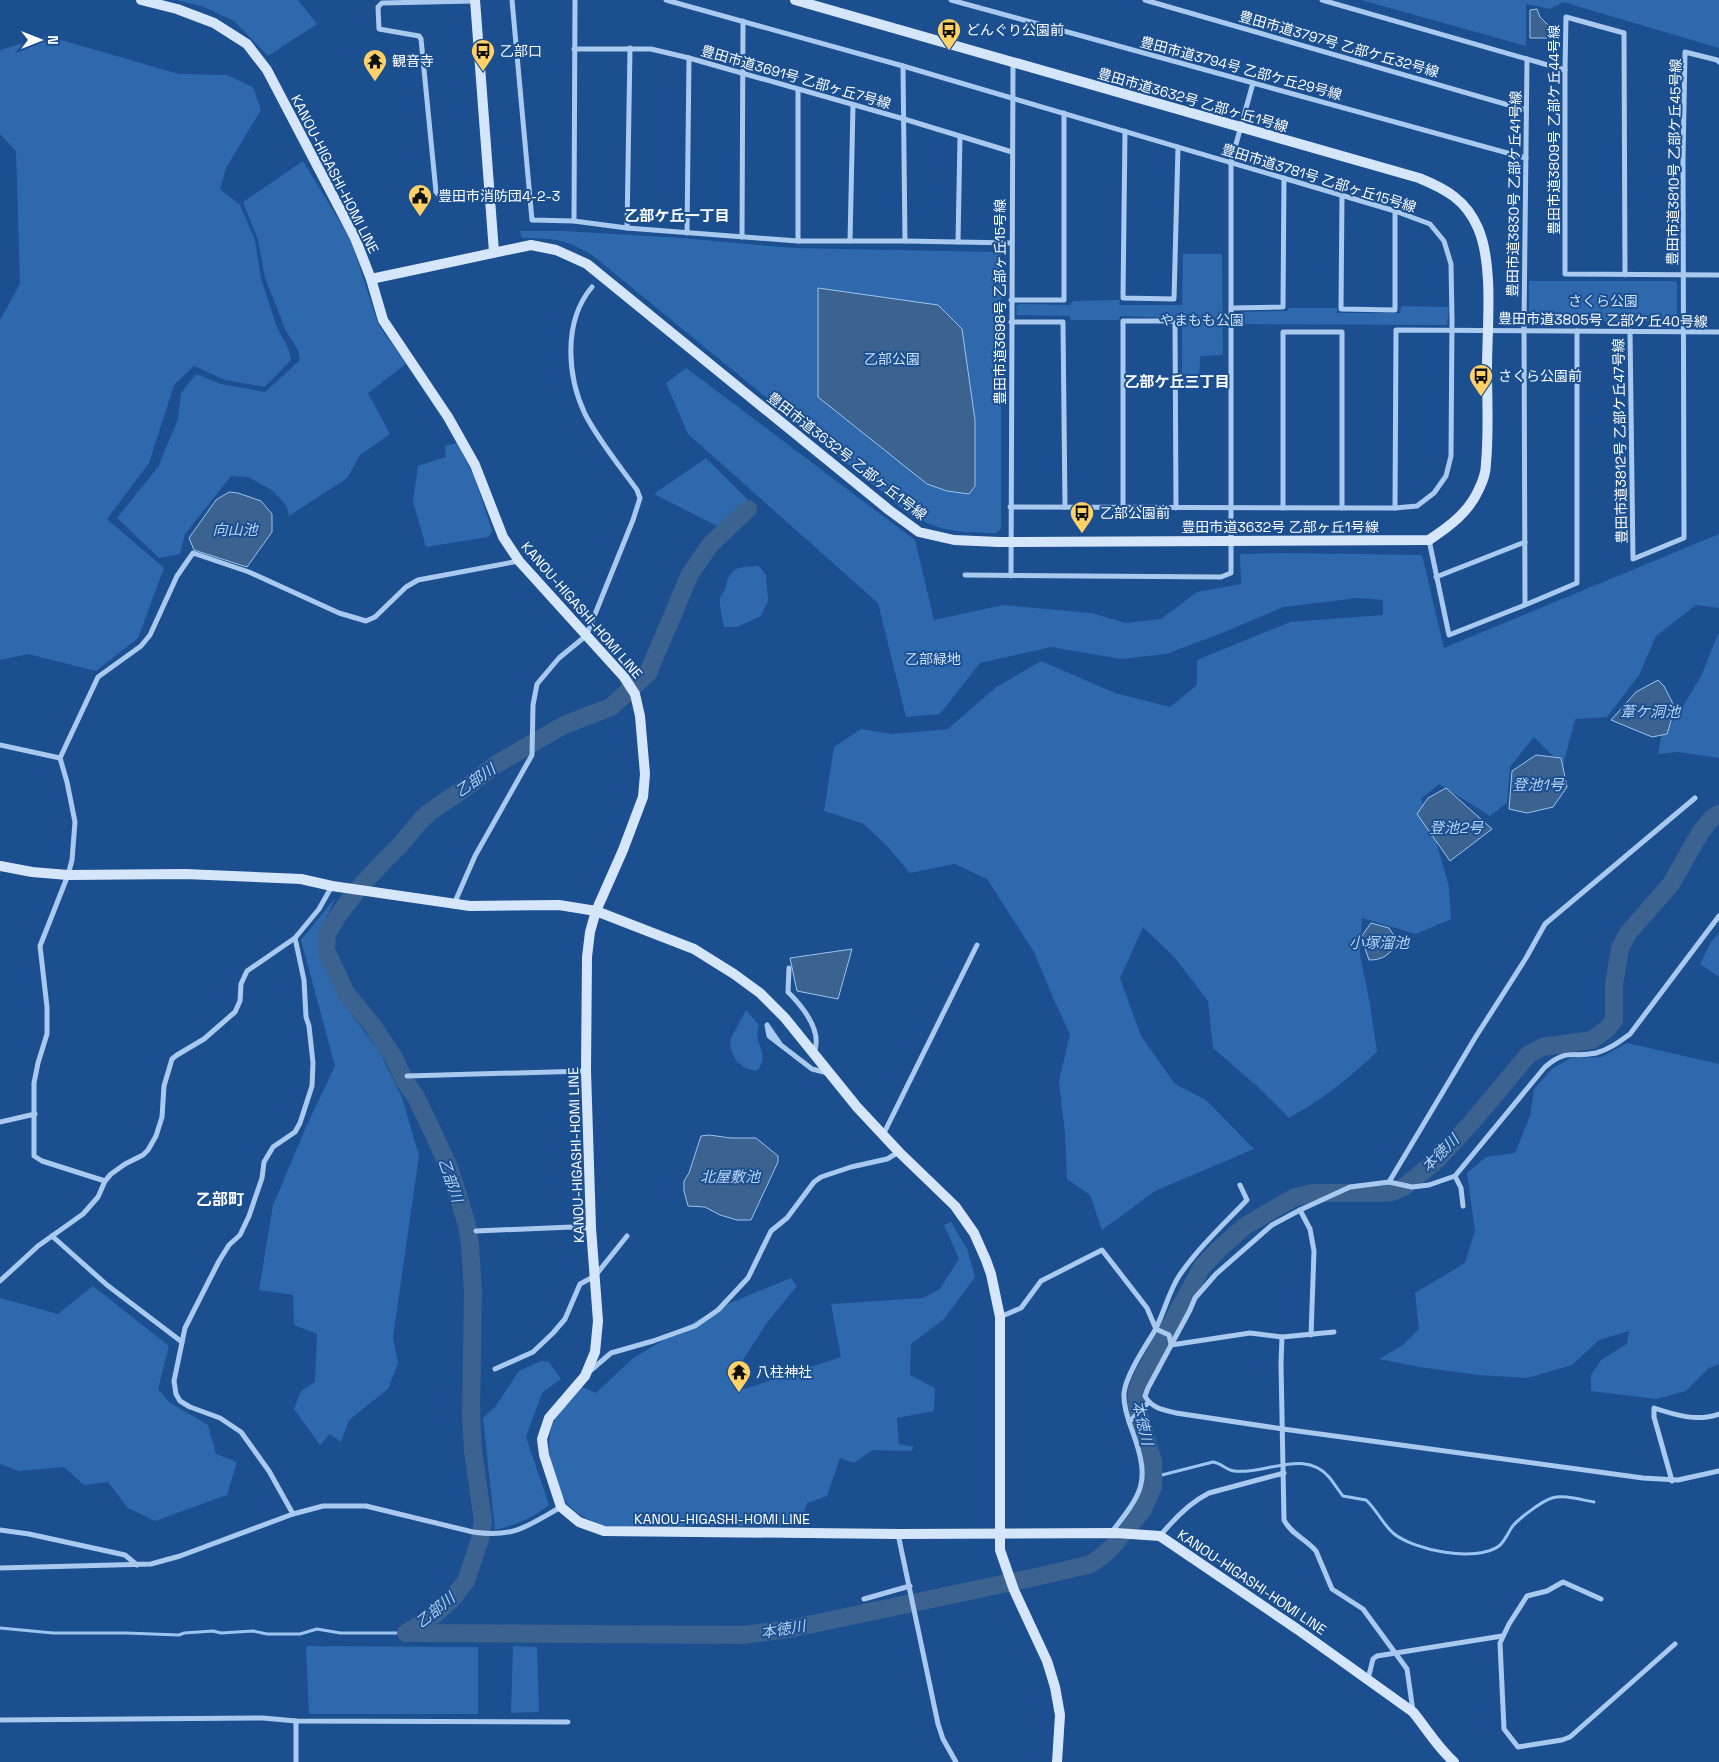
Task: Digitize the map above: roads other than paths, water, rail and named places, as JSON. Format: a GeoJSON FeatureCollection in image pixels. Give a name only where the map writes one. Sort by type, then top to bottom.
{"type":"FeatureCollection","features":[{"type":"Feature","properties":{"kind":"street","name":"KANOU-HIGASHI-HOMI LINE"},"geometry":{"type":"LineString","coordinates":[[141,0],[177,9],[214,23],[247,44],[267,70],[355,238],[371,279],[383,320],[448,416],[475,465],[502,537],[519,561],[588,635],[628,682],[635,694],[644,748],[645,774],[643,797],[623,850],[596,911],[590,932],[587,957],[586,1071],[591,1228],[598,1321],[595,1352],[585,1376],[549,1418],[542,1439],[544,1455],[561,1507],[579,1522],[604,1532],[1114,1533],[1160,1536],[1414,1712],[1425,1726],[1433,1741],[1454,1762]]}},
{"type":"Feature","properties":{"kind":"street"},"geometry":{"type":"LineString","coordinates":[[489,192],[439,195],[436,192],[421,39],[419,36],[379,29],[378,7],[382,3],[475,0],[494,252]]}},
{"type":"Feature","properties":{"kind":"street"},"geometry":{"type":"LineString","coordinates":[[512,0],[532,220],[574,221],[687,234],[798,241],[1012,244]]}},
{"type":"Feature","properties":{"kind":"street"},"geometry":{"type":"LineString","coordinates":[[574,221],[575,0]]}},
{"type":"Feature","properties":{"kind":"street","name":"豊田市道3781号 乙部ヶ丘15号線"},"geometry":{"type":"LineString","coordinates":[[666,0],[903,66],[1395,211],[1430,224],[1444,241],[1451,264],[1451,456],[1446,476],[1434,493],[1417,506],[1395,508],[1010,507]]}},
{"type":"Feature","properties":{"kind":"street","name":"豊田市道3632号 乙部ヶ丘1号線"},"geometry":{"type":"LineString","coordinates":[[795,0],[1419,178],[1446,189],[1464,205],[1479,230],[1487,264],[1487,330]]}},
{"type":"Feature","properties":{"kind":"street","name":"豊田市道3794号 乙部ケ丘29号線"},"geometry":{"type":"LineString","coordinates":[[951,0],[1526,158]]}},
{"type":"Feature","properties":{"kind":"street","name":"豊田市道3797号 乙部ケ丘32号線"},"geometry":{"type":"LineString","coordinates":[[1145,0],[1526,110]]}},
{"type":"Feature","properties":{"kind":"street"},"geometry":{"type":"LineString","coordinates":[[1322,0],[1564,70]]}},
{"type":"Feature","properties":{"kind":"street","name":"豊田市道3809号 乙部ケ丘44号線"},"geometry":{"type":"LineString","coordinates":[[1566,17],[1624,33],[1625,274],[1565,274],[1564,70],[1566,17]]}},
{"type":"Feature","properties":{"kind":"street"},"geometry":{"type":"LineString","coordinates":[[742,237],[743,21]]}},
{"type":"Feature","properties":{"kind":"street"},"geometry":{"type":"LineString","coordinates":[[627,228],[630,48]]}},
{"type":"Feature","properties":{"kind":"street","name":"豊田市道3691号 乙部ヶ丘7号線"},"geometry":{"type":"LineString","coordinates":[[574,49],[651,49],[904,119],[905,241]]}},
{"type":"Feature","properties":{"kind":"street","name":"豊田市道3810号 乙部ケ丘45号線"},"geometry":{"type":"LineString","coordinates":[[1683,275],[1685,52],[1719,62]]}},
{"type":"Feature","properties":{"kind":"street"},"geometry":{"type":"LineString","coordinates":[[687,234],[689,58]]}},
{"type":"Feature","properties":{"kind":"street","name":"豊田市道3830号 乙部ケ丘41号線"},"geometry":{"type":"LineString","coordinates":[[1525,605],[1524,330],[1527,59]]}},
{"type":"Feature","properties":{"kind":"street","name":"豊田市道3698号 乙部ヶ丘15号線"},"geometry":{"type":"LineString","coordinates":[[1012,576],[1010,507],[1013,63]]}},
{"type":"Feature","properties":{"kind":"street"},"geometry":{"type":"LineString","coordinates":[[903,66],[904,119],[1012,152]]}},
{"type":"Feature","properties":{"kind":"street"},"geometry":{"type":"LineString","coordinates":[[965,576],[1221,578],[1231,573],[1231,162],[1253,83]]}},
{"type":"Feature","properties":{"kind":"street"},"geometry":{"type":"LineString","coordinates":[[798,90],[798,241]]}},
{"type":"Feature","properties":{"kind":"street"},"geometry":{"type":"LineString","coordinates":[[850,241],[853,104]]}},
{"type":"Feature","properties":{"kind":"street"},"geometry":{"type":"LineString","coordinates":[[1012,300],[1064,300],[1064,113]]}},
{"type":"Feature","properties":{"kind":"street"},"geometry":{"type":"LineString","coordinates":[[1125,131],[1123,298],[1174,299],[1178,147]]}},
{"type":"Feature","properties":{"kind":"street"},"geometry":{"type":"LineString","coordinates":[[958,242],[960,137]]}},
{"type":"Feature","properties":{"kind":"street"},"geometry":{"type":"LineString","coordinates":[[1231,308],[1283,307],[1284,178]]}},
{"type":"Feature","properties":{"kind":"street"},"geometry":{"type":"LineString","coordinates":[[1342,195],[1341,309],[1395,310],[1395,211]]}},
{"type":"Feature","properties":{"kind":"street","name":"豊田市道3632号 乙部ヶ丘1号線"},"geometry":{"type":"LineString","coordinates":[[371,279],[531,245],[556,250],[587,264],[889,510],[919,532],[954,540],[1010,542],[1429,540]]}},
{"type":"Feature","properties":{"kind":"street"},"geometry":{"type":"LineString","coordinates":[[1625,274],[1719,275]]}},
{"type":"Feature","properties":{"kind":"street"},"geometry":{"type":"LineString","coordinates":[[1683,275],[1684,332]]}},
{"type":"Feature","properties":{"kind":"street"},"geometry":{"type":"LineString","coordinates":[[454,904],[484,839],[532,755],[533,705],[537,684],[559,658],[588,635],[589,628],[630,528],[640,498],[637,490],[598,438],[584,413],[572,370],[571,335],[578,310],[592,287]]}},
{"type":"Feature","properties":{"kind":"street"},"geometry":{"type":"LineString","coordinates":[[1123,508],[1123,321],[1175,321],[1176,508]]}},
{"type":"Feature","properties":{"kind":"street"},"geometry":{"type":"LineString","coordinates":[[1012,322],[1063,322],[1065,507]]}},
{"type":"Feature","properties":{"kind":"street","name":"豊田市道3805号 乙部ケ丘40号線"},"geometry":{"type":"LineString","coordinates":[[1395,508],[1396,330],[1719,332]]}},
{"type":"Feature","properties":{"kind":"street"},"geometry":{"type":"LineString","coordinates":[[1487,330],[1486,464],[1484,478],[1465,513],[1429,540],[1449,635],[1577,583],[1577,330]]}},
{"type":"Feature","properties":{"kind":"street","name":"豊田市道3812号 乙部ケ丘47号線"},"geometry":{"type":"LineString","coordinates":[[1630,331],[1633,559],[1684,538],[1684,332]]}},
{"type":"Feature","properties":{"kind":"street"},"geometry":{"type":"LineString","coordinates":[[1283,508],[1283,332],[1342,332],[1342,508]]}},
{"type":"Feature","properties":{"kind":"street"},"geometry":{"type":"LineString","coordinates":[[1436,577],[1525,542]]}},
{"type":"Feature","properties":{"kind":"street"},"geometry":{"type":"LineString","coordinates":[[105,1181],[37,1159],[34,1156],[34,1083],[36,1070],[48,1034],[48,1007],[40,946],[72,860],[75,822],[60,758],[98,677],[141,646],[150,635],[177,576],[193,553],[249,572],[339,613],[366,621],[375,616],[406,587],[418,580],[519,561]]}},
{"type":"Feature","properties":{"kind":"street"},"geometry":{"type":"LineString","coordinates":[[0,744],[60,758]]}},
{"type":"Feature","properties":{"kind":"street"},"geometry":{"type":"LineString","coordinates":[[1389,1182],[1546,924],[1695,798]]}},
{"type":"Feature","properties":{"kind":"street"},"geometry":{"type":"LineString","coordinates":[[0,866],[32,872],[68,874],[185,874],[302,879],[332,886],[470,906],[559,905],[596,911],[694,949],[760,993],[785,1018],[828,1073],[883,1135],[955,1206],[980,1246],[991,1274],[1000,1317],[1000,1550],[1014,1590],[1046,1661],[1055,1687],[1060,1715],[1057,1762]]}},
{"type":"Feature","properties":{"kind":"street"},"geometry":{"type":"LineString","coordinates":[[0,1281],[38,1246],[84,1214],[98,1197],[105,1181],[115,1170],[143,1155],[153,1143],[162,1117],[164,1086],[172,1059],[204,1039],[235,1012],[240,1001],[241,984],[246,971],[295,938],[318,909],[332,886]]}},
{"type":"Feature","properties":{"kind":"street"},"geometry":{"type":"LineString","coordinates":[[1719,916],[1630,1034],[1613,1047],[1595,1053],[1566,1054],[1556,1058],[1545,1067],[1455,1176],[1429,1185],[1412,1187],[1389,1182],[1350,1187],[1272,1225],[1216,1274],[1195,1298],[1148,1388],[1146,1396],[1149,1402],[1161,1409],[1176,1413],[1283,1429],[1672,1480],[1719,1471]]}},
{"type":"Feature","properties":{"kind":"street"},"geometry":{"type":"LineString","coordinates":[[293,1514],[269,1471],[241,1432],[220,1418],[180,1401],[176,1394],[174,1381],[185,1328],[219,1261],[229,1245],[240,1234],[249,1216],[262,1178],[264,1162],[273,1147],[295,1132],[300,1123],[312,1086],[313,1063],[309,1026],[306,1017],[304,980],[295,938]]}},
{"type":"Feature","properties":{"kind":"street"},"geometry":{"type":"LineString","coordinates":[[883,1135],[977,945]]}},
{"type":"Feature","properties":{"kind":"street"},"geometry":{"type":"LineString","coordinates":[[789,968],[788,992],[802,1006],[818,1038],[814,1053]]}},
{"type":"Feature","properties":{"kind":"street"},"geometry":{"type":"LineString","coordinates":[[780,1044],[812,1069],[828,1073]]}},
{"type":"Feature","properties":{"kind":"street"},"geometry":{"type":"LineString","coordinates":[[407,1076],[586,1071]]}},
{"type":"Feature","properties":{"kind":"street"},"geometry":{"type":"LineString","coordinates":[[0,1122],[35,1114]]}},
{"type":"Feature","properties":{"kind":"street"},"geometry":{"type":"LineString","coordinates":[[585,1376],[611,1352],[653,1341],[694,1326],[718,1310],[748,1278],[771,1231],[787,1218],[814,1182],[821,1177],[850,1167],[887,1160],[899,1152]]}},
{"type":"Feature","properties":{"kind":"street"},"geometry":{"type":"LineString","coordinates":[[1455,1176],[1462,1188],[1463,1206]]}},
{"type":"Feature","properties":{"kind":"street"},"geometry":{"type":"LineString","coordinates":[[1114,1533],[1140,1493],[1142,1480],[1138,1448],[1125,1409],[1124,1392],[1138,1359],[1156,1329],[1178,1278],[1195,1255],[1247,1200],[1240,1185]]}},
{"type":"Feature","properties":{"kind":"street"},"geometry":{"type":"LineString","coordinates":[[1302,1209],[1310,1229],[1314,1251],[1311,1335]]}},
{"type":"Feature","properties":{"kind":"street"},"geometry":{"type":"LineString","coordinates":[[476,1231],[591,1228]]}},
{"type":"Feature","properties":{"kind":"street"},"geometry":{"type":"LineString","coordinates":[[52,1236],[107,1285],[182,1342]]}},
{"type":"Feature","properties":{"kind":"street"},"geometry":{"type":"LineString","coordinates":[[495,1369],[533,1352],[554,1332],[565,1319],[580,1284],[595,1276],[627,1236]]}},
{"type":"Feature","properties":{"kind":"street"},"geometry":{"type":"LineString","coordinates":[[1000,1317],[1021,1308],[1041,1281],[1102,1250],[1147,1308],[1156,1329],[1169,1335],[1172,1345]]}},
{"type":"Feature","properties":{"kind":"street"},"geometry":{"type":"LineString","coordinates":[[1172,1345],[1250,1333],[1282,1337],[1334,1332]]}},
{"type":"Feature","properties":{"kind":"street"},"geometry":{"type":"LineString","coordinates":[[1282,1337],[1284,1520],[1290,1530],[1311,1545],[1316,1551],[1332,1589],[1363,1609],[1396,1652],[1407,1669],[1414,1712]]}},
{"type":"Feature","properties":{"kind":"street"},"geometry":{"type":"LineString","coordinates":[[1129,1422],[1149,1402]]}},
{"type":"Feature","properties":{"kind":"street"},"geometry":{"type":"LineString","coordinates":[[1672,1480],[1654,1417],[1654,1408],[1682,1417],[1704,1418],[1719,1414]]}},
{"type":"Feature","properties":{"kind":"street"},"geometry":{"type":"LineString","coordinates":[[1160,1536],[1174,1519],[1209,1493],[1284,1473]]}},
{"type":"Feature","properties":{"kind":"street"},"geometry":{"type":"LineString","coordinates":[[0,1568],[138,1566],[151,1564],[180,1556],[293,1514],[323,1506],[366,1506],[487,1534],[514,1532],[561,1507]]}},
{"type":"Feature","properties":{"kind":"street"},"geometry":{"type":"LineString","coordinates":[[0,1530],[29,1534],[125,1555],[138,1566]]}},
{"type":"Feature","properties":{"kind":"street"},"geometry":{"type":"LineString","coordinates":[[898,1534],[938,1724],[943,1739],[956,1762]]}},
{"type":"Feature","properties":{"kind":"street"},"geometry":{"type":"LineString","coordinates":[[1600,1599],[1563,1582],[1547,1591],[1527,1596],[1502,1636],[1500,1643],[1504,1729],[1518,1746],[1562,1740],[1570,1737],[1676,1644]]}},
{"type":"Feature","properties":{"kind":"street"},"geometry":{"type":"LineString","coordinates":[[864,1600],[910,1587]]}},
{"type":"Feature","properties":{"kind":"street"},"geometry":{"type":"LineString","coordinates":[[1368,1679],[1373,1660],[1377,1656],[1502,1636]]}},
{"type":"Feature","properties":{"kind":"street"},"geometry":{"type":"LineString","coordinates":[[0,1720],[263,1718],[296,1721],[568,1722]]}},
{"type":"Feature","properties":{"kind":"street"},"geometry":{"type":"LineString","coordinates":[[296,1721],[296,1762]]}},
{"type":"Feature","properties":{"kind":"water"},"geometry":{"type":"Polygon","coordinates":[[[1537,9],[1540,17],[1549,26],[1547,38],[1530,38],[1530,10],[1537,9]]]}},
{"type":"Feature","properties":{"kind":"water"},"geometry":{"type":"Polygon","coordinates":[[[818,288],[938,305],[962,329],[975,420],[975,486],[969,494],[947,491],[927,484],[818,397],[818,288]]]}},
{"type":"Feature","properties":{"kind":"water","name":"向山池"},"geometry":{"type":"Polygon","coordinates":[[[229,492],[261,501],[272,514],[272,532],[247,567],[194,550],[189,538],[216,500],[229,492]]]}},
{"type":"Feature","properties":{"kind":"water","name":"葦ケ洞池"},"geometry":{"type":"Polygon","coordinates":[[[1658,680],[1664,686],[1675,708],[1667,734],[1652,737],[1611,720],[1636,692],[1658,680]]]}},
{"type":"Feature","properties":{"kind":"water","name":"登池1号"},"geometry":{"type":"Polygon","coordinates":[[[1536,755],[1561,758],[1567,787],[1553,807],[1527,813],[1509,809],[1512,771],[1536,755]]]}},
{"type":"Feature","properties":{"kind":"water","name":"登池2号"},"geometry":{"type":"Polygon","coordinates":[[[1446,788],[1492,829],[1450,861],[1417,814],[1428,798],[1446,788]]]}},
{"type":"Feature","properties":{"kind":"water","name":"小塚溜池"},"geometry":{"type":"Polygon","coordinates":[[[1371,923],[1389,928],[1398,942],[1386,956],[1369,960],[1361,937],[1371,923]]]}},
{"type":"Feature","properties":{"kind":"water"},"geometry":{"type":"Polygon","coordinates":[[[852,949],[838,999],[797,991],[790,958],[852,949]]]}},
{"type":"Feature","properties":{"kind":"water","name":"北屋敷池"},"geometry":{"type":"Polygon","coordinates":[[[709,1135],[731,1138],[756,1138],[778,1156],[778,1162],[751,1220],[737,1220],[720,1215],[705,1207],[688,1206],[684,1191],[684,1181],[689,1173],[701,1136],[709,1135]]]}},
{"type":"Feature","properties":{"kind":"waterway","name":"乙部川"},"geometry":{"type":"LineString","coordinates":[[406,1633],[433,1616],[452,1599],[466,1581],[480,1539],[483,1521],[473,1451],[471,1415],[473,1292],[470,1245],[467,1225],[450,1170],[431,1128],[394,1058],[373,1026],[346,993],[326,950],[327,934],[358,889],[431,811],[495,765],[564,725],[611,707],[648,673],[690,574],[710,545],[748,509]]}},
{"type":"Feature","properties":{"kind":"waterway","name":"本徳川"},"geometry":{"type":"LineString","coordinates":[[406,1633],[743,1635],[789,1629],[1091,1564],[1111,1548],[1143,1510],[1153,1486],[1153,1461],[1136,1405],[1137,1391],[1140,1381],[1202,1267],[1245,1226],[1293,1198],[1312,1193],[1392,1192],[1404,1187],[1437,1160],[1472,1122],[1528,1055],[1542,1047],[1592,1040],[1607,1029],[1614,1020],[1614,985],[1620,948],[1629,932],[1671,884],[1700,833],[1711,819],[1719,814]]}},
{"type":"Feature","properties":{"kind":"waterway"},"geometry":{"type":"LineString","coordinates":[[1154,1477],[1213,1462],[1234,1471],[1258,1470],[1296,1463],[1308,1464],[1319,1469],[1329,1477],[1343,1496],[1366,1500],[1389,1529],[1402,1539],[1429,1549],[1461,1554],[1476,1554],[1499,1546],[1519,1520],[1537,1506],[1552,1498],[1567,1497],[1594,1502]]}},
{"type":"Feature","properties":{"kind":"waterway","name":"乙部川"},"geometry":{"type":"LineString","coordinates":[[0,1628],[53,1633],[179,1635],[213,1631],[221,1633],[253,1631],[267,1634],[300,1634],[317,1629],[340,1633],[406,1633]]}},
{"type":"Feature","properties":{"kind":"place","name":"どんぐり公園前"},"geometry":{"type":"Point","coordinates":[949,51]}},
{"type":"Feature","properties":{"kind":"place","name":"乙部口"},"geometry":{"type":"Point","coordinates":[483,72]}},
{"type":"Feature","properties":{"kind":"place","name":"観音寺"},"geometry":{"type":"Point","coordinates":[375,82]}},
{"type":"Feature","properties":{"kind":"place","name":"豊田市消防団4-2-3"},"geometry":{"type":"Point","coordinates":[420,217]}},
{"type":"Feature","properties":{"kind":"place","name":"さくら公園前"},"geometry":{"type":"Point","coordinates":[1481,397]}},
{"type":"Feature","properties":{"kind":"place","name":"乙部公園前"},"geometry":{"type":"Point","coordinates":[1082,534]}},
{"type":"Feature","properties":{"kind":"place","name":"八柱神社"},"geometry":{"type":"Point","coordinates":[739,1393]}},
{"type":"Feature","properties":{"kind":"district","name":"乙部ケ丘一丁目"},"geometry":{"type":"Point","coordinates":[677,215]}},
{"type":"Feature","properties":{"kind":"district","name":"乙部ケ丘三丁目"},"geometry":{"type":"Point","coordinates":[1177,381]}},
{"type":"Feature","properties":{"kind":"district","name":"乙部町"},"geometry":{"type":"Point","coordinates":[220,1199]}},
{"type":"Feature","properties":{"kind":"park label","name":"さくら公園"},"geometry":{"type":"Point","coordinates":[1603,301]}},
{"type":"Feature","properties":{"kind":"park label","name":"やまもも公園"},"geometry":{"type":"Point","coordinates":[1202,320]}},
{"type":"Feature","properties":{"kind":"park label","name":"乙部公園"},"geometry":{"type":"Point","coordinates":[892,359]}},
{"type":"Feature","properties":{"kind":"park label","name":"乙部緑地"},"geometry":{"type":"Point","coordinates":[933,659]}}]}
